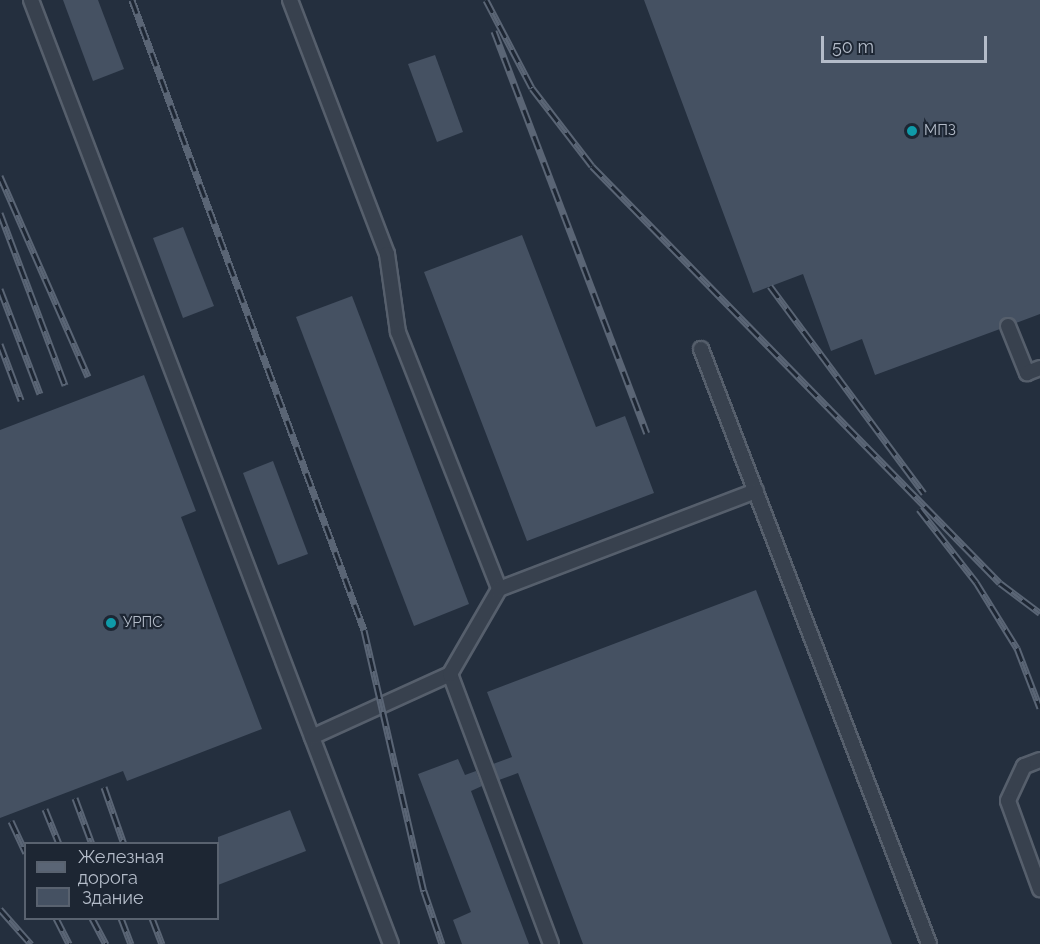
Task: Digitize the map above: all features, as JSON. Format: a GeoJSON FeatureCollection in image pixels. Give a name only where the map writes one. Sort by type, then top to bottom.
{"type":"FeatureCollection","features":[{"type":"Feature","properties":{"kind":"lane"},"geometry":{"type":"LineString","coordinates":[[31,0],[391,944]]}},
{"type":"Feature","properties":{"kind":"lane"},"geometry":{"type":"LineString","coordinates":[[290,0],[387,254],[398,332],[499,589]]}},
{"type":"Feature","properties":{"kind":"lane"},"geometry":{"type":"LineString","coordinates":[[1008,326],[1027,373],[1040,368]]}},
{"type":"Feature","properties":{"kind":"lane"},"geometry":{"type":"LineString","coordinates":[[702,349],[929,944]]}},
{"type":"Feature","properties":{"kind":"lane"},"geometry":{"type":"LineString","coordinates":[[312,737],[450,674],[499,589],[756,492]]}},
{"type":"Feature","properties":{"kind":"lane"},"geometry":{"type":"LineString","coordinates":[[450,674],[551,944]]}},
{"type":"Feature","properties":{"kind":"lane"},"geometry":{"type":"LineString","coordinates":[[1040,760],[1024,766],[1008,801],[1040,889]]}},
{"type":"Feature","properties":{"kind":"building"},"geometry":{"type":"Polygon","coordinates":[[[63,0],[98,0],[124,69],[93,81],[63,0]]]}},
{"type":"Feature","properties":{"kind":"building","name":"МПЗ"},"geometry":{"type":"Polygon","coordinates":[[[644,0],[1040,0],[1040,314],[1016,323],[1005,318],[1000,329],[875,375],[862,339],[831,351],[803,274],[753,293],[644,0]]]}},
{"type":"Feature","properties":{"kind":"building"},"geometry":{"type":"Polygon","coordinates":[[[435,55],[463,132],[437,142],[408,64],[435,55]]]}},
{"type":"Feature","properties":{"kind":"building"},"geometry":{"type":"Polygon","coordinates":[[[183,227],[214,306],[183,318],[153,238],[183,227]]]}},
{"type":"Feature","properties":{"kind":"building"},"geometry":{"type":"Polygon","coordinates":[[[522,235],[596,427],[625,416],[654,493],[527,541],[424,272],[522,235]]]}},
{"type":"Feature","properties":{"kind":"building"},"geometry":{"type":"Polygon","coordinates":[[[352,296],[469,604],[414,626],[296,317],[352,296]]]}},
{"type":"Feature","properties":{"kind":"building","name":"УРПС"},"geometry":{"type":"Polygon","coordinates":[[[144,375],[196,511],[181,517],[262,729],[127,781],[123,771],[0,818],[0,430],[144,375]]]}},
{"type":"Feature","properties":{"kind":"building"},"geometry":{"type":"Polygon","coordinates":[[[273,461],[308,554],[278,565],[243,473],[273,461]]]}},
{"type":"Feature","properties":{"kind":"building"},"geometry":{"type":"Polygon","coordinates":[[[756,590],[892,944],[583,944],[518,773],[499,780],[493,764],[512,757],[487,692],[756,590]]]}},
{"type":"Feature","properties":{"kind":"building"},"geometry":{"type":"Polygon","coordinates":[[[458,759],[465,775],[476,771],[482,786],[471,791],[529,944],[462,944],[453,920],[471,912],[418,774],[458,759]]]}},
{"type":"Feature","properties":{"kind":"building"},"geometry":{"type":"Polygon","coordinates":[[[290,810],[306,851],[219,885],[218,837],[290,810]]]}},
{"type":"Feature","properties":{"kind":"railway"},"geometry":{"type":"LineString","coordinates":[[132,0],[364,630],[424,891],[442,944]]}},
{"type":"Feature","properties":{"kind":"railway"},"geometry":{"type":"LineString","coordinates":[[486,0],[532,88],[592,166],[1000,583],[1040,613]]}},
{"type":"Feature","properties":{"kind":"railway"},"geometry":{"type":"LineString","coordinates":[[494,31],[647,433]]}},
{"type":"Feature","properties":{"kind":"railway"},"geometry":{"type":"LineString","coordinates":[[0,176],[88,376]]}},
{"type":"Feature","properties":{"kind":"railway"},"geometry":{"type":"LineString","coordinates":[[0,213],[65,385]]}},
{"type":"Feature","properties":{"kind":"railway"},"geometry":{"type":"LineString","coordinates":[[770,286],[924,493]]}},
{"type":"Feature","properties":{"kind":"railway"},"geometry":{"type":"LineString","coordinates":[[0,289],[40,394]]}},
{"type":"Feature","properties":{"kind":"railway"},"geometry":{"type":"LineString","coordinates":[[0,344],[21,400]]}},
{"type":"Feature","properties":{"kind":"railway"},"geometry":{"type":"LineString","coordinates":[[919,509],[976,582],[1017,648],[1040,708]]}},
{"type":"Feature","properties":{"kind":"railway"},"geometry":{"type":"LineString","coordinates":[[104,787],[123,842]]}},
{"type":"Feature","properties":{"kind":"railway"},"geometry":{"type":"LineString","coordinates":[[75,798],[91,842]]}},
{"type":"Feature","properties":{"kind":"railway"},"geometry":{"type":"LineString","coordinates":[[45,809],[58,842]]}},
{"type":"Feature","properties":{"kind":"railway"},"geometry":{"type":"LineString","coordinates":[[11,821],[24,849]]}},
{"type":"Feature","properties":{"kind":"railway"},"geometry":{"type":"LineString","coordinates":[[0,909],[31,944]]}},
{"type":"Feature","properties":{"kind":"railway"},"geometry":{"type":"LineString","coordinates":[[57,920],[69,944]]}},
{"type":"Feature","properties":{"kind":"railway"},"geometry":{"type":"LineString","coordinates":[[93,920],[106,944]]}},
{"type":"Feature","properties":{"kind":"railway"},"geometry":{"type":"LineString","coordinates":[[122,920],[131,944]]}},
{"type":"Feature","properties":{"kind":"railway"},"geometry":{"type":"LineString","coordinates":[[153,920],[162,944]]}},
{"type":"Feature","properties":{"kind":"place","name":"МПЗ"},"geometry":{"type":"Point","coordinates":[912,131]}},
{"type":"Feature","properties":{"kind":"place","name":"УРПС"},"geometry":{"type":"Point","coordinates":[111,623]}}]}
